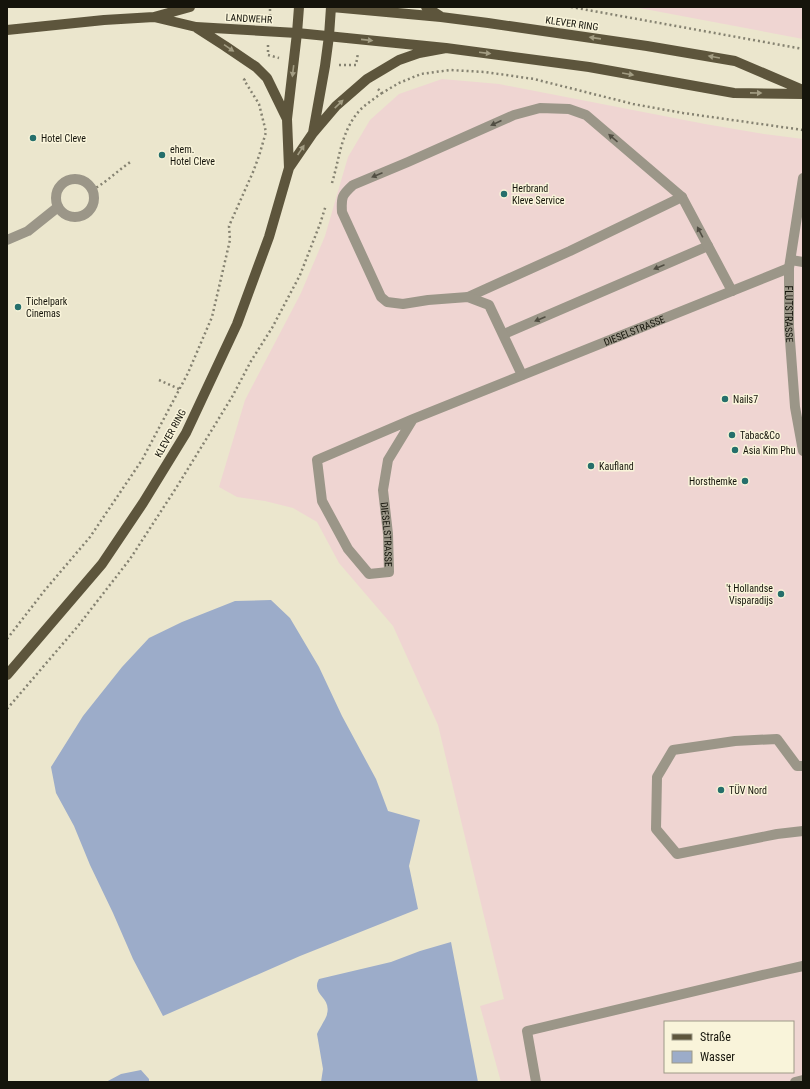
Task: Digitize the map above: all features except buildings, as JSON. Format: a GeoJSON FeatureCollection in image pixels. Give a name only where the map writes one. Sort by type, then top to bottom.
{"type":"FeatureCollection","features":[{"type":"Feature","properties":{"kind":"main road","name":"LANDWEHR"},"geometry":{"type":"LineString","coordinates":[[7,30],[104,20],[154,17],[190,7]]}},
{"type":"Feature","properties":{"kind":"main road","name":"KLEVER RING"},"geometry":{"type":"LineString","coordinates":[[289,168],[287,119],[299,7]]}},
{"type":"Feature","properties":{"kind":"main road","name":"KLEVER RING"},"geometry":{"type":"LineString","coordinates":[[313,133],[325,66],[331,7],[441,17],[488,23],[647,46],[735,61],[803,90]]}},
{"type":"Feature","properties":{"kind":"main road"},"geometry":{"type":"LineString","coordinates":[[426,7],[441,17]]}},
{"type":"Feature","properties":{"kind":"main road","name":"LANDWEHR"},"geometry":{"type":"LineString","coordinates":[[154,17],[196,27],[297,33]]}},
{"type":"Feature","properties":{"kind":"main road"},"geometry":{"type":"LineString","coordinates":[[196,27],[256,67],[267,78],[287,119]]}},
{"type":"Feature","properties":{"kind":"main road","name":"KLEVER RING"},"geometry":{"type":"LineString","coordinates":[[297,33],[446,48],[589,67],[734,93],[803,94]]}},
{"type":"Feature","properties":{"kind":"main road","name":"KLEVER RING"},"geometry":{"type":"LineString","coordinates":[[7,675],[102,564],[143,503],[186,433],[237,324],[269,237],[289,168],[313,133],[336,106],[366,79],[399,60],[419,53],[446,48]]}},
{"type":"Feature","properties":{"kind":"street"},"geometry":{"type":"LineString","coordinates":[[682,197],[570,251],[468,297],[435,299],[403,304],[387,302],[381,296],[342,212],[341,200],[353,185],[514,115],[540,108],[569,109],[586,115],[682,197],[732,292]]}},
{"type":"Feature","properties":{"kind":"street","name":"FLUTSTRASSE"},"geometry":{"type":"LineString","coordinates":[[803,178],[790,264],[789,327],[795,407],[803,448]]}},
{"type":"Feature","properties":{"kind":"street"},"geometry":{"type":"LineString","coordinates":[[76,179],[82,180],[88,184],[92,190],[94,196],[93,202],[90,209],[85,214],[78,217],[71,217],[62,212],[58,207],[56,198],[57,191],[63,182],[76,179]]}},
{"type":"Feature","properties":{"kind":"street"},"geometry":{"type":"LineString","coordinates":[[7,240],[28,232],[58,207]]}},
{"type":"Feature","properties":{"kind":"street"},"geometry":{"type":"LineString","coordinates":[[504,334],[708,246]]}},
{"type":"Feature","properties":{"kind":"street"},"geometry":{"type":"LineString","coordinates":[[790,264],[803,262]]}},
{"type":"Feature","properties":{"kind":"street","name":"DIESELSTRASSE"},"geometry":{"type":"LineString","coordinates":[[413,420],[388,460],[383,490],[388,534],[389,572],[369,574],[348,549],[322,501],[317,460],[413,420],[732,292],[790,264]]}},
{"type":"Feature","properties":{"kind":"street"},"geometry":{"type":"LineString","coordinates":[[468,297],[489,305],[504,334],[522,376]]}},
{"type":"Feature","properties":{"kind":"street"},"geometry":{"type":"LineString","coordinates":[[803,766],[797,766],[777,739],[735,741],[673,750],[657,777],[656,829],[677,854],[777,834],[803,831]]}},
{"type":"Feature","properties":{"kind":"street"},"geometry":{"type":"LineString","coordinates":[[536,1082],[527,1031],[803,966]]}},
{"type":"Feature","properties":{"kind":"street"},"geometry":{"type":"LineString","coordinates":[[795,1082],[803,1080]]}},
{"type":"Feature","properties":{"kind":"path"},"geometry":{"type":"LineString","coordinates":[[571,7],[803,49]]}},
{"type":"Feature","properties":{"kind":"path"},"geometry":{"type":"LineString","coordinates":[[7,639],[90,536],[142,460],[188,373],[212,317],[230,240],[229,226],[255,167],[266,132],[259,104],[244,80],[268,55]]}},
{"type":"Feature","properties":{"kind":"path"},"geometry":{"type":"LineString","coordinates":[[331,188],[342,141],[351,122],[362,108],[382,93]]}},
{"type":"Feature","properties":{"kind":"path"},"geometry":{"type":"LineString","coordinates":[[92,190],[132,161]]}},
{"type":"Feature","properties":{"kind":"path"},"geometry":{"type":"LineString","coordinates":[[272,328],[300,275],[327,202]]}},
{"type":"Feature","properties":{"kind":"path"},"geometry":{"type":"LineString","coordinates":[[159,380],[179,389]]}},
{"type":"Feature","properties":{"kind":"shaded area"},"geometry":{"type":"Polygon","coordinates":[[[634,7],[803,7],[803,39],[634,7]]]}},
{"type":"Feature","properties":{"kind":"shaded area"},"geometry":{"type":"Polygon","coordinates":[[[442,79],[499,84],[705,124],[803,139],[803,1082],[501,1082],[480,1006],[504,999],[438,725],[393,626],[339,563],[317,522],[293,508],[265,501],[237,497],[219,487],[245,400],[301,293],[325,236],[348,157],[370,120],[399,94],[442,79]]]}},
{"type":"Feature","properties":{"kind":"water"},"geometry":{"type":"Polygon","coordinates":[[[271,600],[290,618],[319,667],[342,716],[376,779],[388,811],[420,820],[409,866],[418,909],[300,956],[163,1016],[133,959],[74,826],[56,793],[51,767],[83,716],[122,667],[149,638],[182,622],[235,601],[271,600]]]}},
{"type":"Feature","properties":{"kind":"water"},"geometry":{"type":"Polygon","coordinates":[[[451,942],[478,1082],[321,1082],[323,1069],[317,1034],[327,1016],[328,1009],[325,1001],[317,989],[319,979],[391,962],[420,951],[451,942]]]}},
{"type":"Feature","properties":{"kind":"water"},"geometry":{"type":"Polygon","coordinates":[[[141,1070],[149,1079],[149,1082],[106,1082],[121,1074],[141,1070]]]}},
{"type":"Feature","properties":{"kind":"place","name":"Hotel Cleve"},"geometry":{"type":"Point","coordinates":[33,138]}},
{"type":"Feature","properties":{"kind":"place","name":"ehem. Hotel Cleve"},"geometry":{"type":"Point","coordinates":[162,155]}},
{"type":"Feature","properties":{"kind":"place","name":"Herbrand Kleve Service"},"geometry":{"type":"Point","coordinates":[504,194]}},
{"type":"Feature","properties":{"kind":"place","name":"Tichelpark Cinemas"},"geometry":{"type":"Point","coordinates":[18,307]}},
{"type":"Feature","properties":{"kind":"place","name":"Nails7"},"geometry":{"type":"Point","coordinates":[725,399]}},
{"type":"Feature","properties":{"kind":"place","name":"Tabac&Co"},"geometry":{"type":"Point","coordinates":[732,435]}},
{"type":"Feature","properties":{"kind":"place","name":"Asia Kim Phu"},"geometry":{"type":"Point","coordinates":[735,450]}},
{"type":"Feature","properties":{"kind":"place","name":"Kaufland"},"geometry":{"type":"Point","coordinates":[591,466]}},
{"type":"Feature","properties":{"kind":"place","name":"Horsthemke"},"geometry":{"type":"Point","coordinates":[745,481]}},
{"type":"Feature","properties":{"kind":"place","name":"'t Hollandse Visparadijs"},"geometry":{"type":"Point","coordinates":[781,594]}},
{"type":"Feature","properties":{"kind":"place","name":"TÜV Nord"},"geometry":{"type":"Point","coordinates":[721,790]}}]}
